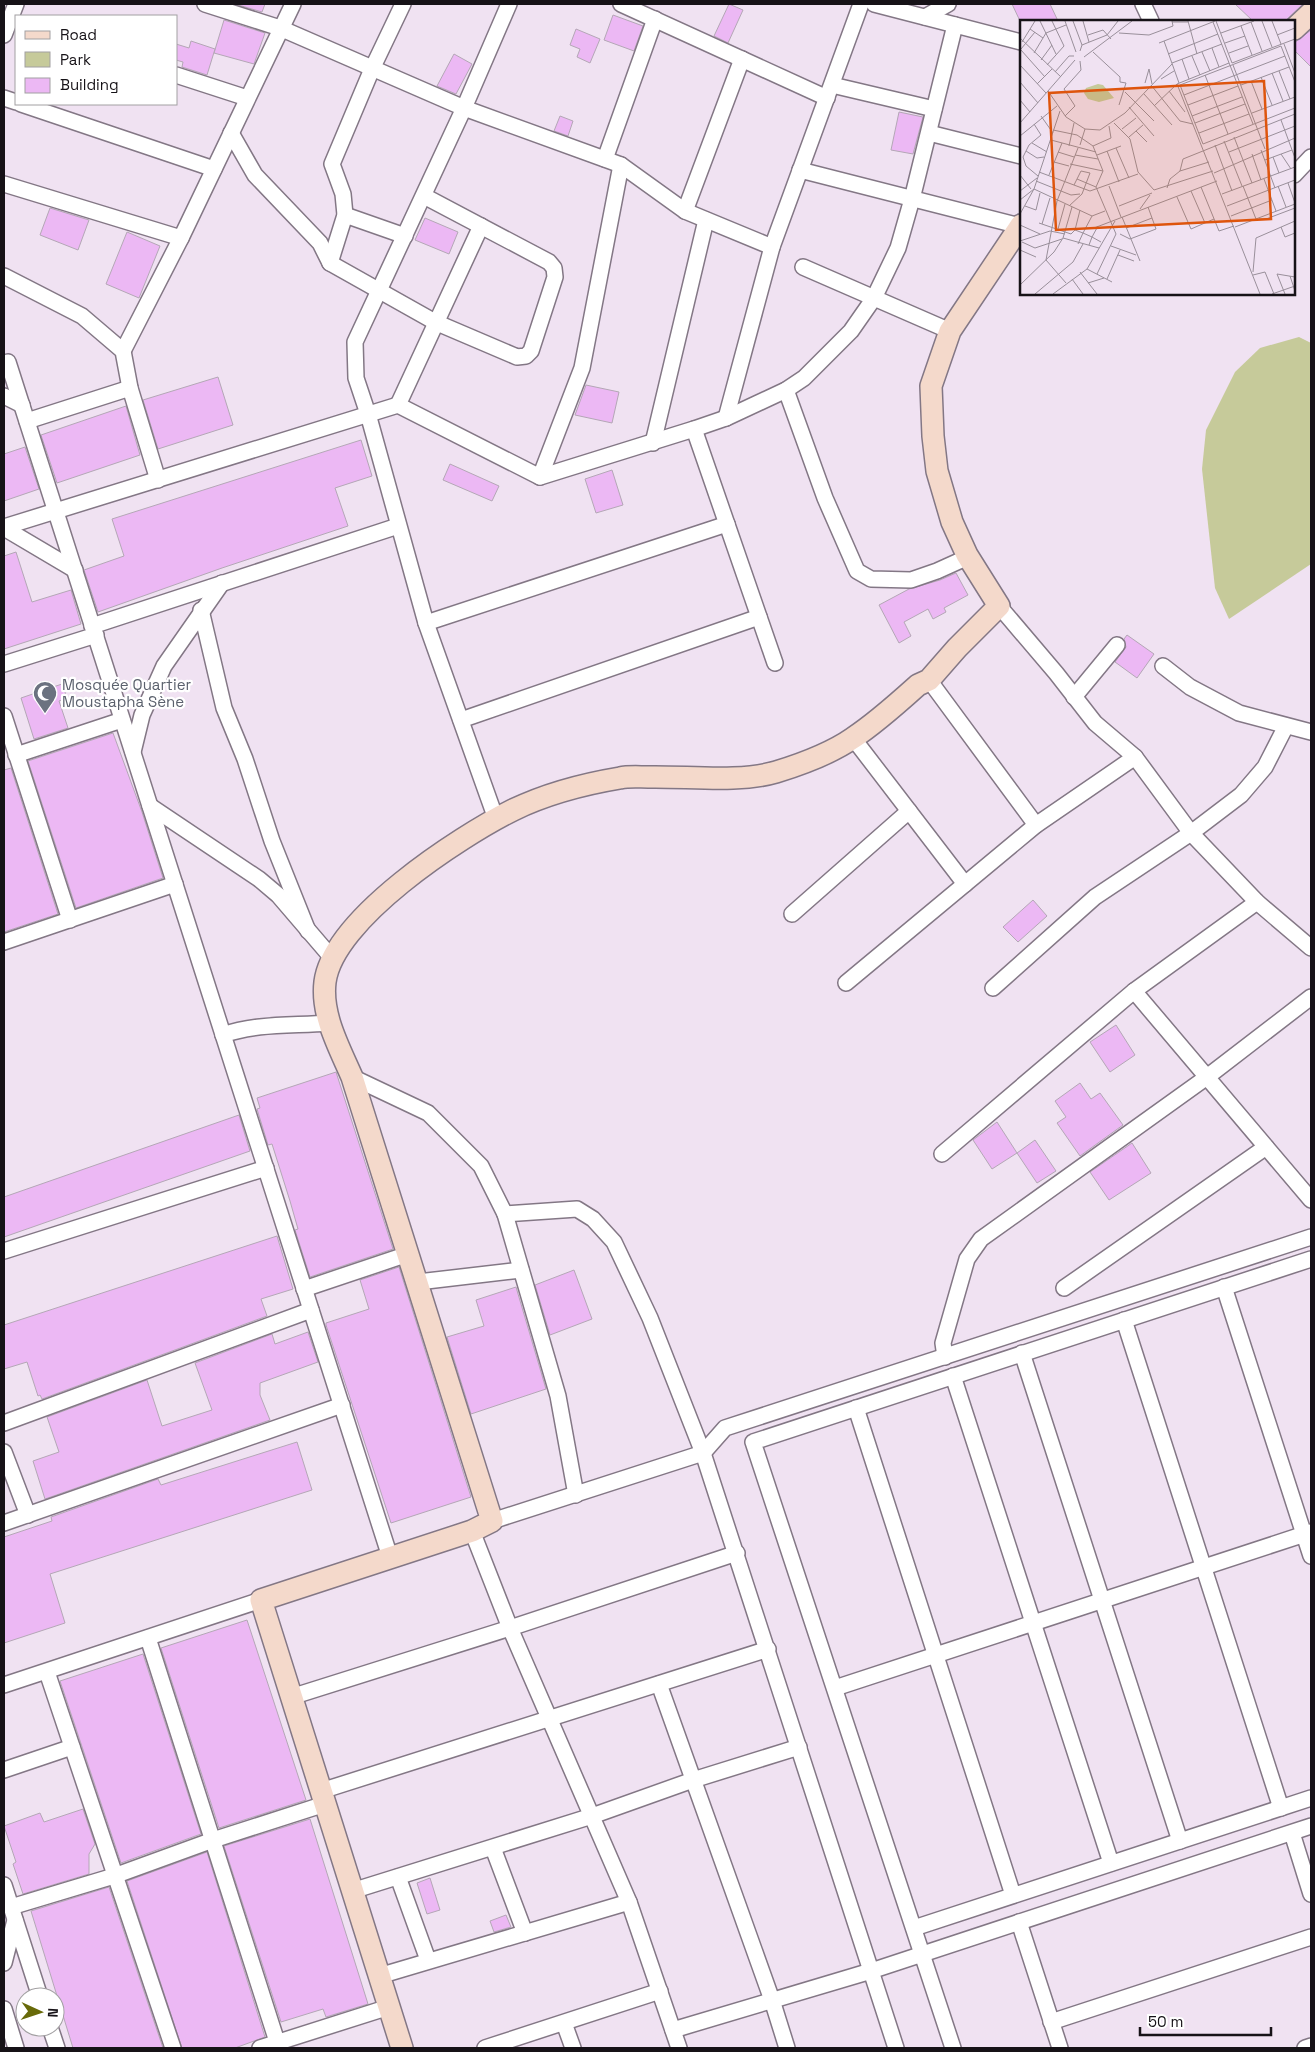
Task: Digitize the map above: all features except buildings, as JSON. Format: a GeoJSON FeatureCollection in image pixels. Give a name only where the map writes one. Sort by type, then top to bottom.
{"type":"FeatureCollection","features":[{"type":"Feature","properties":{"kind":"street"},"geometry":{"type":"LineString","coordinates":[[4,35],[13,20],[16,4]]}},
{"type":"Feature","properties":{"kind":"street"},"geometry":{"type":"LineString","coordinates":[[205,4],[280,28],[464,108],[621,165],[685,211],[772,247]]}},
{"type":"Feature","properties":{"kind":"street"},"geometry":{"type":"LineString","coordinates":[[123,352],[181,238],[293,4]]}},
{"type":"Feature","properties":{"kind":"street"},"geometry":{"type":"LineString","coordinates":[[330,263],[345,215],[343,194],[332,164],[402,4]]}},
{"type":"Feature","properties":{"kind":"street"},"geometry":{"type":"LineString","coordinates":[[496,819],[426,623],[368,414],[356,378],[355,342],[424,196],[510,4]]}},
{"type":"Feature","properties":{"kind":"street"},"geometry":{"type":"LineString","coordinates":[[621,4],[742,59],[830,91],[934,109]]}},
{"type":"Feature","properties":{"kind":"street"},"geometry":{"type":"LineString","coordinates":[[726,418],[772,247],[861,4]]}},
{"type":"Feature","properties":{"kind":"street"},"geometry":{"type":"LineString","coordinates":[[874,4],[1020,42]]}},
{"type":"Feature","properties":{"kind":"street"},"geometry":{"type":"LineString","coordinates":[[925,17],[948,4]]}},
{"type":"Feature","properties":{"kind":"street"},"geometry":{"type":"LineString","coordinates":[[1144,4],[1151,20]]}},
{"type":"Feature","properties":{"kind":"street"},"geometry":{"type":"LineString","coordinates":[[1295,28],[1311,13]]}},
{"type":"Feature","properties":{"kind":"street"},"geometry":{"type":"LineString","coordinates":[[605,159],[655,19]]}},
{"type":"Feature","properties":{"kind":"street"},"geometry":{"type":"LineString","coordinates":[[4,528],[398,405],[540,477],[653,443],[726,418],[786,390],[804,378],[851,331],[874,298],[898,248],[929,133],[955,25]]}},
{"type":"Feature","properties":{"kind":"street"},"geometry":{"type":"LineString","coordinates":[[685,211],[742,59]]}},
{"type":"Feature","properties":{"kind":"street"},"geometry":{"type":"LineString","coordinates":[[178,75],[247,98]]}},
{"type":"Feature","properties":{"kind":"street"},"geometry":{"type":"LineString","coordinates":[[24,105],[214,169]]}},
{"type":"Feature","properties":{"kind":"street"},"geometry":{"type":"LineString","coordinates":[[231,133],[255,175],[320,243],[330,263],[435,322],[517,357],[526,356],[531,351],[555,277],[554,268],[549,262],[424,196]]}},
{"type":"Feature","properties":{"kind":"street"},"geometry":{"type":"LineString","coordinates":[[929,133],[1020,156]]}},
{"type":"Feature","properties":{"kind":"street"},"geometry":{"type":"LineString","coordinates":[[1295,174],[1311,158]]}},
{"type":"Feature","properties":{"kind":"street"},"geometry":{"type":"LineString","coordinates":[[540,477],[582,368],[621,165]]}},
{"type":"Feature","properties":{"kind":"street"},"geometry":{"type":"LineString","coordinates":[[800,170],[1020,225]]}},
{"type":"Feature","properties":{"kind":"street"},"geometry":{"type":"LineString","coordinates":[[4,184],[181,238]]}},
{"type":"Feature","properties":{"kind":"street"},"geometry":{"type":"LineString","coordinates":[[345,215],[405,236]]}},
{"type":"Feature","properties":{"kind":"street"},"geometry":{"type":"LineString","coordinates":[[653,443],[706,220]]}},
{"type":"Feature","properties":{"kind":"street"},"geometry":{"type":"LineString","coordinates":[[398,405],[481,226]]}},
{"type":"Feature","properties":{"kind":"street"},"geometry":{"type":"LineString","coordinates":[[1020,227],[950,332],[931,386],[933,436],[937,471],[952,522],[968,557],[998,606],[1095,724],[1135,757],[1191,833],[1257,902],[1311,948]]}},
{"type":"Feature","properties":{"kind":"street"},"geometry":{"type":"LineString","coordinates":[[803,267],[950,332]]}},
{"type":"Feature","properties":{"kind":"street"},"geometry":{"type":"LineString","coordinates":[[4,276],[82,316],[123,352],[130,388],[158,480]]}},
{"type":"Feature","properties":{"kind":"street"},"geometry":{"type":"LineString","coordinates":[[8,362],[390,1557]]}},
{"type":"Feature","properties":{"kind":"street"},"geometry":{"type":"LineString","coordinates":[[27,421],[130,388]]}},
{"type":"Feature","properties":{"kind":"street"},"geometry":{"type":"LineString","coordinates":[[786,390],[825,498],[857,571],[871,579],[911,580],[968,557]]}},
{"type":"Feature","properties":{"kind":"street"},"geometry":{"type":"LineString","coordinates":[[4,396],[22,405]]}},
{"type":"Feature","properties":{"kind":"street"},"geometry":{"type":"LineString","coordinates":[[694,429],[775,663]]}},
{"type":"Feature","properties":{"kind":"street"},"geometry":{"type":"LineString","coordinates":[[426,623],[727,524]]}},
{"type":"Feature","properties":{"kind":"street"},"geometry":{"type":"LineString","coordinates":[[4,664],[222,583],[398,526]]}},
{"type":"Feature","properties":{"kind":"street"},"geometry":{"type":"LineString","coordinates":[[4,528],[74,570]]}},
{"type":"Feature","properties":{"kind":"street"},"geometry":{"type":"LineString","coordinates":[[133,752],[142,715],[151,691],[164,666],[201,610],[222,583]]}},
{"type":"Feature","properties":{"kind":"street"},"geometry":{"type":"LineString","coordinates":[[492,1520],[352,1077],[329,1023],[324,998],[325,980],[332,958],[346,935],[388,894],[443,852],[514,809],[580,786],[623,777],[747,777],[774,773],[805,762],[853,738],[918,685],[929,680],[998,606]]}},
{"type":"Feature","properties":{"kind":"street"},"geometry":{"type":"LineString","coordinates":[[201,610],[224,708],[242,751],[272,841],[308,931]]}},
{"type":"Feature","properties":{"kind":"street"},"geometry":{"type":"LineString","coordinates":[[461,720],[759,617]]}},
{"type":"Feature","properties":{"kind":"street"},"geometry":{"type":"LineString","coordinates":[[1074,697],[1117,645]]}},
{"type":"Feature","properties":{"kind":"street"},"geometry":{"type":"LineString","coordinates":[[1163,666],[1190,687],[1239,713],[1311,732]]}},
{"type":"Feature","properties":{"kind":"street"},"geometry":{"type":"LineString","coordinates":[[929,680],[1036,825]]}},
{"type":"Feature","properties":{"kind":"street"},"geometry":{"type":"LineString","coordinates":[[4,716],[70,920]]}},
{"type":"Feature","properties":{"kind":"street"},"geometry":{"type":"LineString","coordinates":[[16,755],[122,720]]}},
{"type":"Feature","properties":{"kind":"street"},"geometry":{"type":"LineString","coordinates":[[993,988],[1095,897],[1191,833],[1241,795],[1265,767],[1286,726]]}},
{"type":"Feature","properties":{"kind":"street"},"geometry":{"type":"LineString","coordinates":[[853,738],[965,884]]}},
{"type":"Feature","properties":{"kind":"street"},"geometry":{"type":"LineString","coordinates":[[846,983],[1036,825],[1135,757]]}},
{"type":"Feature","properties":{"kind":"street"},"geometry":{"type":"LineString","coordinates":[[150,806],[259,879],[278,896],[332,958]]}},
{"type":"Feature","properties":{"kind":"street"},"geometry":{"type":"LineString","coordinates":[[792,914],[909,811]]}},
{"type":"Feature","properties":{"kind":"street"},"geometry":{"type":"LineString","coordinates":[[4,942],[175,884]]}},
{"type":"Feature","properties":{"kind":"street"},"geometry":{"type":"LineString","coordinates":[[942,1154],[1134,991],[1257,902]]}},
{"type":"Feature","properties":{"kind":"street"},"geometry":{"type":"LineString","coordinates":[[1134,991],[1311,1200]]}},
{"type":"Feature","properties":{"kind":"street"},"geometry":{"type":"LineString","coordinates":[[945,1357],[943,1344],[964,1267],[967,1259],[981,1239],[1207,1077],[1311,997]]}},
{"type":"Feature","properties":{"kind":"street"},"geometry":{"type":"LineString","coordinates":[[223,1035],[240,1029],[329,1023]]}},
{"type":"Feature","properties":{"kind":"street"},"geometry":{"type":"LineString","coordinates":[[352,1077],[428,1113],[481,1166],[505,1214],[558,1396],[576,1495]]}},
{"type":"Feature","properties":{"kind":"street"},"geometry":{"type":"LineString","coordinates":[[1064,1288],[1266,1147]]}},
{"type":"Feature","properties":{"kind":"street"},"geometry":{"type":"LineString","coordinates":[[4,1252],[266,1168]]}},
{"type":"Feature","properties":{"kind":"street"},"geometry":{"type":"LineString","coordinates":[[505,1214],[577,1209],[593,1219],[614,1242],[650,1318],[703,1453],[896,2048]]}},
{"type":"Feature","properties":{"kind":"street"},"geometry":{"type":"LineString","coordinates":[[4,1685],[472,1530],[492,1520],[576,1495],[703,1453],[724,1428],[1311,1237]]}},
{"type":"Feature","properties":{"kind":"street"},"geometry":{"type":"LineString","coordinates":[[304,1289],[408,1254]]}},
{"type":"Feature","properties":{"kind":"street"},"geometry":{"type":"LineString","coordinates":[[953,2048],[753,1442],[1311,1259]]}},
{"type":"Feature","properties":{"kind":"street"},"geometry":{"type":"LineString","coordinates":[[418,1282],[521,1270]]}},
{"type":"Feature","properties":{"kind":"street"},"geometry":{"type":"LineString","coordinates":[[1224,1287],[1308,1533],[1311,1556]]}},
{"type":"Feature","properties":{"kind":"street"},"geometry":{"type":"LineString","coordinates":[[4,1423],[311,1310]]}},
{"type":"Feature","properties":{"kind":"street"},"geometry":{"type":"LineString","coordinates":[[1124,1320],[1281,1808]]}},
{"type":"Feature","properties":{"kind":"street"},"geometry":{"type":"LineString","coordinates":[[1022,1353],[1180,1841]]}},
{"type":"Feature","properties":{"kind":"street"},"geometry":{"type":"LineString","coordinates":[[953,1376],[1111,1863]]}},
{"type":"Feature","properties":{"kind":"street"},"geometry":{"type":"LineString","coordinates":[[4,1523],[342,1405]]}},
{"type":"Feature","properties":{"kind":"street"},"geometry":{"type":"LineString","coordinates":[[856,1408],[1014,1895]]}},
{"type":"Feature","properties":{"kind":"street"},"geometry":{"type":"LineString","coordinates":[[4,1452],[28,1515]]}},
{"type":"Feature","properties":{"kind":"street"},"geometry":{"type":"LineString","coordinates":[[472,1530],[510,1628],[629,1902],[679,2048]]}},
{"type":"Feature","properties":{"kind":"street"},"geometry":{"type":"LineString","coordinates":[[835,1688],[1308,1533]]}},
{"type":"Feature","properties":{"kind":"street"},"geometry":{"type":"LineString","coordinates":[[291,1696],[510,1628],[737,1554]]}},
{"type":"Feature","properties":{"kind":"street"},"geometry":{"type":"LineString","coordinates":[[261,1600],[402,2048]]}},
{"type":"Feature","properties":{"kind":"street"},"geometry":{"type":"LineString","coordinates":[[148,1638],[278,2045]]}},
{"type":"Feature","properties":{"kind":"street"},"geometry":{"type":"LineString","coordinates":[[13,1913],[323,1798],[550,1718],[768,1650]]}},
{"type":"Feature","properties":{"kind":"street"},"geometry":{"type":"LineString","coordinates":[[47,1672],[173,2048]]}},
{"type":"Feature","properties":{"kind":"street"},"geometry":{"type":"LineString","coordinates":[[659,1684],[772,2000],[787,2048]]}},
{"type":"Feature","properties":{"kind":"street"},"geometry":{"type":"LineString","coordinates":[[4,1770],[72,1747]]}},
{"type":"Feature","properties":{"kind":"street"},"geometry":{"type":"LineString","coordinates":[[352,1891],[493,1848],[592,1816],[693,1780],[799,1747]]}},
{"type":"Feature","properties":{"kind":"street"},"geometry":{"type":"LineString","coordinates":[[914,1928],[1311,1798]]}},
{"type":"Feature","properties":{"kind":"street"},"geometry":{"type":"LineString","coordinates":[[673,2030],[871,1971],[1311,1826]]}},
{"type":"Feature","properties":{"kind":"street"},"geometry":{"type":"LineString","coordinates":[[1292,1833],[1311,1894]]}},
{"type":"Feature","properties":{"kind":"street"},"geometry":{"type":"LineString","coordinates":[[493,1848],[525,1933]]}},
{"type":"Feature","properties":{"kind":"street"},"geometry":{"type":"LineString","coordinates":[[398,1876],[428,1960]]}},
{"type":"Feature","properties":{"kind":"street"},"geometry":{"type":"LineString","coordinates":[[4,1885],[37,1987]]}},
{"type":"Feature","properties":{"kind":"street"},"geometry":{"type":"LineString","coordinates":[[379,1976],[629,1902]]}},
{"type":"Feature","properties":{"kind":"street"},"geometry":{"type":"LineString","coordinates":[[4,1963],[13,1913]]}},
{"type":"Feature","properties":{"kind":"street"},"geometry":{"type":"LineString","coordinates":[[1019,1922],[1060,2048]]}},
{"type":"Feature","properties":{"kind":"street"},"geometry":{"type":"LineString","coordinates":[[1051,2022],[1311,1936]]}},
{"type":"Feature","properties":{"kind":"street"},"geometry":{"type":"LineString","coordinates":[[485,2048],[660,1991]]}},
{"type":"Feature","properties":{"kind":"street"},"geometry":{"type":"LineString","coordinates":[[260,2048],[278,2045],[389,2008]]}},
{"type":"Feature","properties":{"kind":"street"},"geometry":{"type":"LineString","coordinates":[[4,2009],[16,2048]]}},
{"type":"Feature","properties":{"kind":"street"},"geometry":{"type":"LineString","coordinates":[[564,2023],[572,2048]]}},
{"type":"Feature","properties":{"kind":"street"},"geometry":{"type":"LineString","coordinates":[[1305,2048],[1311,2046]]}},
{"type":"Feature","properties":{"kind":"green space"},"geometry":{"type":"Polygon","coordinates":[[[1299,337],[1311,343],[1311,564],[1229,619],[1215,588],[1202,469],[1206,430],[1235,372],[1260,348],[1299,337]]]}},
{"type":"Feature","properties":{"kind":"place","name":"Mosquée Quartier Moustapha Sène"},"geometry":{"type":"Point","coordinates":[45,714]}}]}
